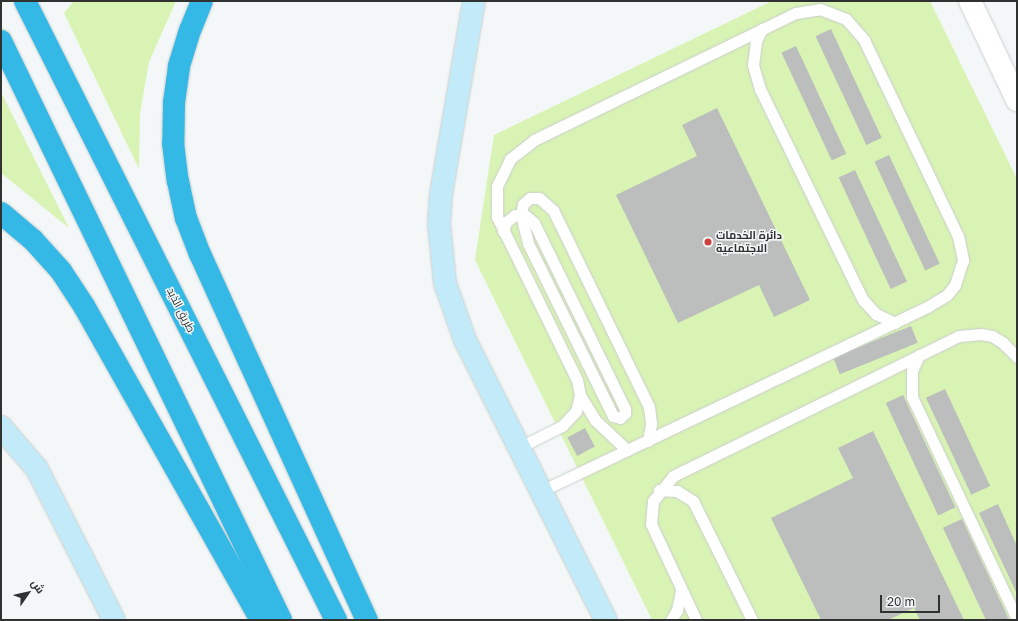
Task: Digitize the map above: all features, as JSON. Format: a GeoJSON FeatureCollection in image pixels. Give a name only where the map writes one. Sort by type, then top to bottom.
{"type":"FeatureCollection","features":[{"type":"Feature","properties":{"kind":"highway","name":"طريق الذيد"},"geometry":{"type":"LineString","coordinates":[[25,1],[336,620]]}},
{"type":"Feature","properties":{"kind":"highway"},"geometry":{"type":"LineString","coordinates":[[202,1],[179,66],[174,104],[173,142],[178,180],[186,218],[200,254],[367,620]]}},
{"type":"Feature","properties":{"kind":"highway"},"geometry":{"type":"LineString","coordinates":[[1,42],[281,620]]}},
{"type":"Feature","properties":{"kind":"highway"},"geometry":{"type":"LineString","coordinates":[[1,213],[42,250],[61,271],[84,306],[261,620]]}},
{"type":"Feature","properties":{"kind":"street"},"geometry":{"type":"LineString","coordinates":[[474,1],[441,194],[440,254],[453,312],[465,340],[606,620]]}},
{"type":"Feature","properties":{"kind":"street"},"geometry":{"type":"LineString","coordinates":[[970,1],[1017,100]]}},
{"type":"Feature","properties":{"kind":"street"},"geometry":{"type":"LineString","coordinates":[[1,427],[37,469],[114,620]]}},
{"type":"Feature","properties":{"kind":"lane"},"geometry":{"type":"LineString","coordinates":[[542,491],[938,302],[955,285],[963,260],[962,248],[958,236],[856,28],[834,12],[820,9],[796,13],[521,148],[510,159],[497,186],[497,217],[577,380],[580,395],[595,420],[627,450]]}},
{"type":"Feature","properties":{"kind":"lane"},"geometry":{"type":"LineString","coordinates":[[762,29],[756,41],[753,65],[760,89],[863,300],[876,314],[895,323]]}},
{"type":"Feature","properties":{"kind":"lane"},"geometry":{"type":"LineString","coordinates":[[503,231],[510,218],[521,215],[534,223],[625,409],[625,413],[620,418],[613,416],[532,253],[521,215],[523,204],[534,198],[545,201],[556,215],[648,407],[651,424],[648,441]]}},
{"type":"Feature","properties":{"kind":"lane"},"geometry":{"type":"LineString","coordinates":[[696,620],[650,524],[653,500],[659,490],[687,467],[959,336],[981,334],[1002,342],[1017,357]]}},
{"type":"Feature","properties":{"kind":"lane"},"geometry":{"type":"LineString","coordinates":[[919,355],[912,371],[912,397],[1017,619]]}},
{"type":"Feature","properties":{"kind":"lane"},"geometry":{"type":"LineString","coordinates":[[520,447],[562,426],[576,411],[580,395]]}},
{"type":"Feature","properties":{"kind":"lane"},"geometry":{"type":"LineString","coordinates":[[659,490],[677,491],[693,501],[752,620]]}},
{"type":"Feature","properties":{"kind":"lane"},"geometry":{"type":"LineString","coordinates":[[671,620],[677,610],[682,591]]}},
{"type":"Feature","properties":{"kind":"green space"},"geometry":{"type":"Polygon","coordinates":[[[74,1],[176,1],[149,62],[140,113],[139,169],[64,13],[74,1]]]}},
{"type":"Feature","properties":{"kind":"green space"},"geometry":{"type":"Polygon","coordinates":[[[772,1],[930,1],[1017,179],[1017,620],[652,620],[475,260],[494,135],[772,1]]]}},
{"type":"Feature","properties":{"kind":"green space"},"geometry":{"type":"Polygon","coordinates":[[[1,92],[69,228],[1,173],[1,92]]]}},
{"type":"Feature","properties":{"kind":"building"},"geometry":{"type":"Polygon","coordinates":[[[831,29],[882,138],[866,145],[816,36],[831,29]]]}},
{"type":"Feature","properties":{"kind":"building"},"geometry":{"type":"Polygon","coordinates":[[[796,46],[846,154],[832,161],[781,53],[796,46]]]}},
{"type":"Feature","properties":{"kind":"building"},"geometry":{"type":"Polygon","coordinates":[[[717,108],[810,300],[774,317],[759,285],[678,323],[616,195],[697,156],[682,125],[717,108]]]}},
{"type":"Feature","properties":{"kind":"building"},"geometry":{"type":"Polygon","coordinates":[[[889,155],[940,264],[925,271],[874,162],[889,155]]]}},
{"type":"Feature","properties":{"kind":"building"},"geometry":{"type":"Polygon","coordinates":[[[855,170],[907,281],[891,289],[839,178],[855,170]]]}},
{"type":"Feature","properties":{"kind":"building"},"geometry":{"type":"Polygon","coordinates":[[[911,326],[918,343],[840,374],[833,357],[911,326]]]}},
{"type":"Feature","properties":{"kind":"building"},"geometry":{"type":"Polygon","coordinates":[[[945,389],[990,486],[971,495],[926,398],[945,389]]]}},
{"type":"Feature","properties":{"kind":"building"},"geometry":{"type":"Polygon","coordinates":[[[903,395],[955,507],[938,515],[886,403],[903,395]]]}},
{"type":"Feature","properties":{"kind":"building"},"geometry":{"type":"Polygon","coordinates":[[[585,428],[595,447],[577,456],[567,437],[585,428]]]}},
{"type":"Feature","properties":{"kind":"building"},"geometry":{"type":"Polygon","coordinates":[[[873,431],[964,620],[920,620],[914,608],[888,620],[821,620],[771,518],[853,478],[838,448],[873,431]]]}},
{"type":"Feature","properties":{"kind":"building"},"geometry":{"type":"Polygon","coordinates":[[[998,504],[1017,546],[1017,594],[979,513],[998,504]]]}},
{"type":"Feature","properties":{"kind":"building"},"geometry":{"type":"Polygon","coordinates":[[[962,519],[1009,620],[986,620],[943,528],[962,519]]]}},
{"type":"Feature","properties":{"kind":"place","name":"دائرة الخدمات الاجتماعية"},"geometry":{"type":"Point","coordinates":[708,242]}}]}
